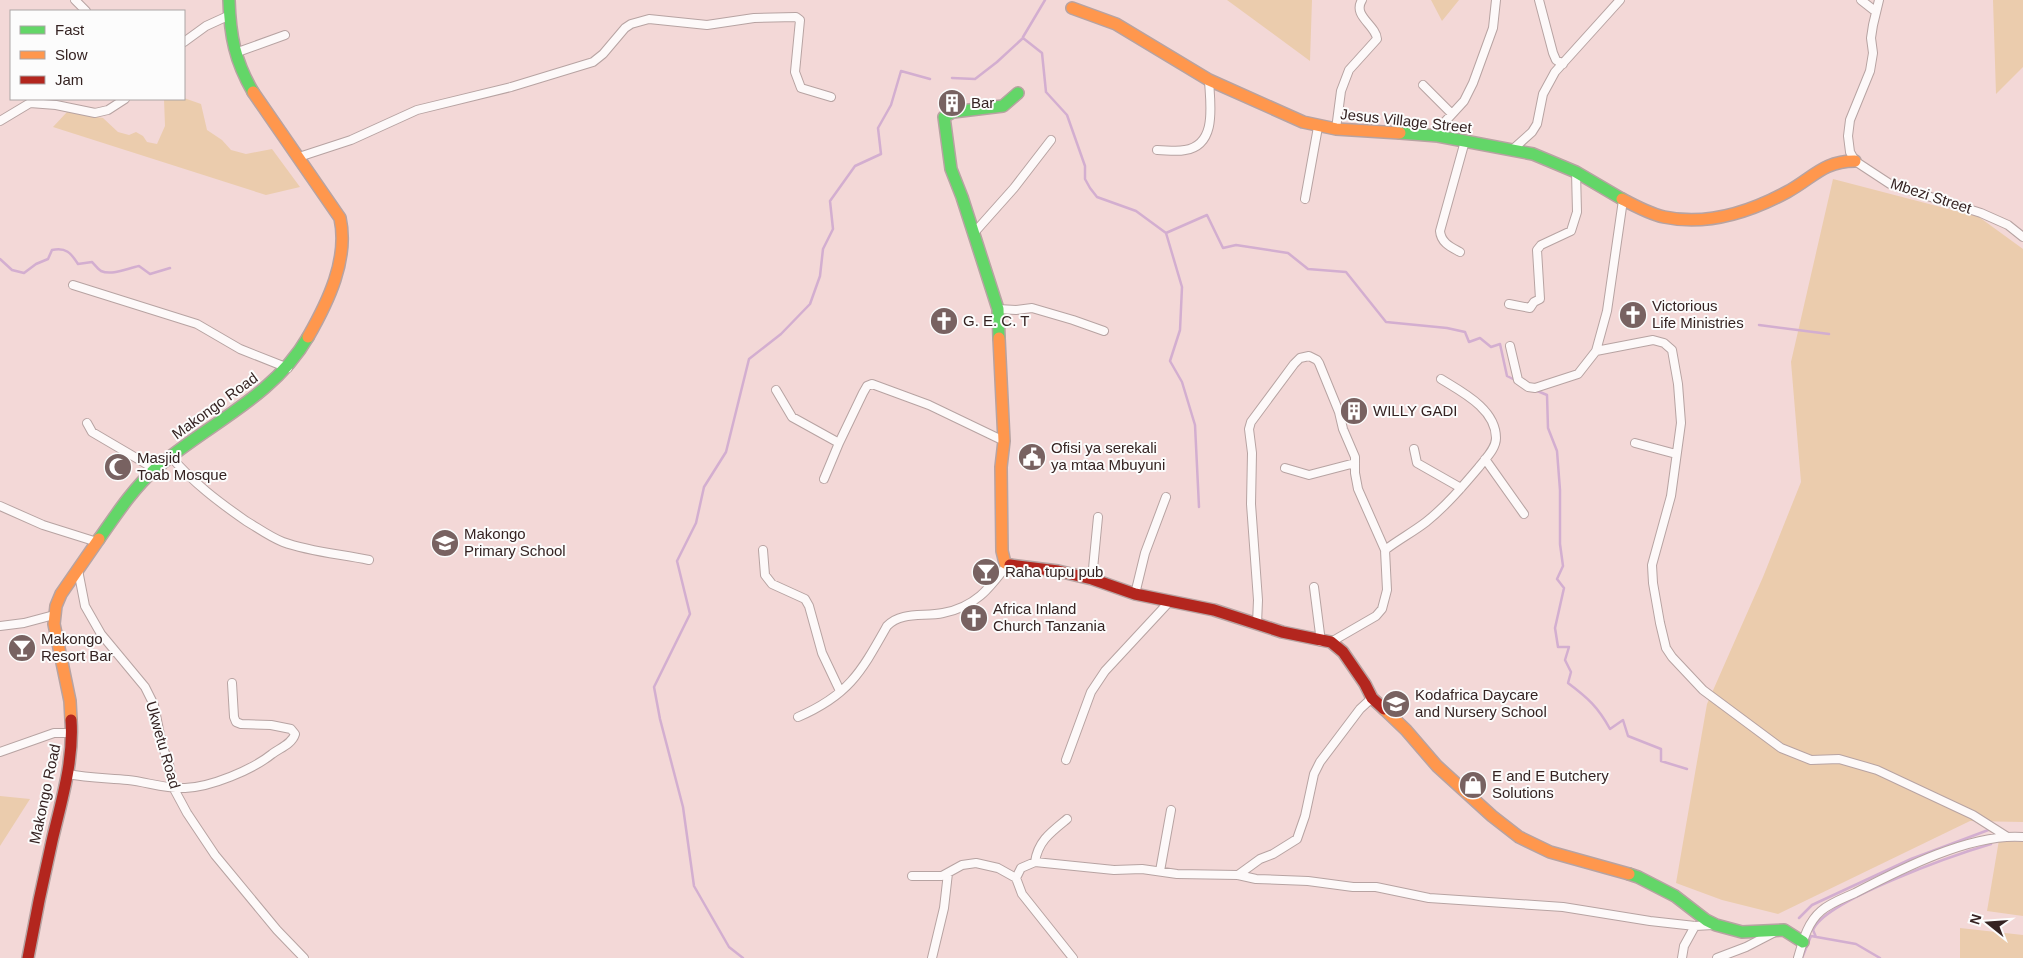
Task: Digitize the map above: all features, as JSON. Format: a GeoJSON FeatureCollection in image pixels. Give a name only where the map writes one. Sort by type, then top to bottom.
{"type":"FeatureCollection","features":[{"type":"Feature","properties":{"kind":"street"},"geometry":{"type":"LineString","coordinates":[[75,0],[85,10]]}},
{"type":"Feature","properties":{"kind":"street","name":"Makongo Road"},"geometry":{"type":"LineString","coordinates":[[28,958],[37,904],[68,774],[72,733],[70,701],[54,624],[54,615],[61,594],[138,485],[155,469],[265,389],[288,368],[298,355],[320,317],[331,293],[343,243],[344,232],[340,218],[256,97],[242,73],[235,53],[229,0]]}},
{"type":"Feature","properties":{"kind":"street"},"geometry":{"type":"LineString","coordinates":[[1336,130],[1341,91],[1348,70],[1377,40],[1376,33],[1360,12],[1359,4],[1362,0]]}},
{"type":"Feature","properties":{"kind":"street"},"geometry":{"type":"LineString","coordinates":[[1438,136],[1441,126],[1467,96],[1482,62],[1493,28],[1496,0]]}},
{"type":"Feature","properties":{"kind":"street"},"geometry":{"type":"LineString","coordinates":[[1539,0],[1553,53],[1556,60],[1563,64]]}},
{"type":"Feature","properties":{"kind":"street"},"geometry":{"type":"LineString","coordinates":[[1512,150],[1532,132],[1536,124],[1543,94],[1555,72],[1620,0]]}},
{"type":"Feature","properties":{"kind":"street"},"geometry":{"type":"LineString","coordinates":[[1861,0],[1875,11]]}},
{"type":"Feature","properties":{"kind":"street"},"geometry":{"type":"LineString","coordinates":[[1855,161],[1850,152],[1848,136],[1850,120],[1870,70],[1873,53],[1871,38],[1875,11],[1879,0]]}},
{"type":"Feature","properties":{"kind":"street","name":"Jesus Village Street"},"geometry":{"type":"LineString","coordinates":[[1072,8],[1116,24],[1209,80],[1303,122],[1336,130],[1438,136],[1533,154],[1576,172],[1623,200],[1663,217],[1695,220],[1730,215],[1755,207],[1787,192],[1828,165],[1840,161],[1855,161]]}},
{"type":"Feature","properties":{"kind":"street"},"geometry":{"type":"LineString","coordinates":[[185,41],[206,26],[230,15]]}},
{"type":"Feature","properties":{"kind":"street"},"geometry":{"type":"LineString","coordinates":[[299,157],[351,140],[417,110],[511,87],[593,62],[603,54],[625,28],[631,24],[649,19],[707,25],[754,18],[796,16],[800,20],[795,72],[797,80],[802,88],[831,97]]}},
{"type":"Feature","properties":{"kind":"street"},"geometry":{"type":"LineString","coordinates":[[235,53],[285,35]]}},
{"type":"Feature","properties":{"kind":"street"},"geometry":{"type":"LineString","coordinates":[[1157,150],[1186,150],[1204,139],[1209,129],[1212,114],[1209,80]]}},
{"type":"Feature","properties":{"kind":"street"},"geometry":{"type":"LineString","coordinates":[[1424,85],[1452,114]]}},
{"type":"Feature","properties":{"kind":"street"},"geometry":{"type":"LineString","coordinates":[[1018,93],[1003,106],[953,112],[944,117],[951,169],[962,197],[998,309],[1004,441],[1001,467],[1002,550],[1003,559],[1008,565],[1058,571],[1092,579],[1135,594],[1214,610],[1257,624],[1326,642],[1343,652],[1365,684],[1372,698],[1406,730],[1437,766],[1519,837],[1550,852],[1638,877],[1675,896],[1706,920],[1728,930],[1748,932],[1779,930],[1789,932],[1802,942]]}},
{"type":"Feature","properties":{"kind":"street"},"geometry":{"type":"LineString","coordinates":[[0,121],[30,103],[56,105],[95,113],[108,110],[123,100]]}},
{"type":"Feature","properties":{"kind":"street"},"geometry":{"type":"LineString","coordinates":[[1306,199],[1318,126]]}},
{"type":"Feature","properties":{"kind":"street"},"geometry":{"type":"LineString","coordinates":[[973,234],[1014,188],[1051,140]]}},
{"type":"Feature","properties":{"kind":"street"},"geometry":{"type":"LineString","coordinates":[[1460,252],[1447,245],[1440,231],[1465,141]]}},
{"type":"Feature","properties":{"kind":"street","name":"Mbezi Street"},"geometry":{"type":"LineString","coordinates":[[1855,161],[1890,184],[1981,213],[2008,225],[2023,237]]}},
{"type":"Feature","properties":{"kind":"street"},"geometry":{"type":"LineString","coordinates":[[1509,304],[1530,308],[1540,298],[1537,250],[1541,245],[1571,231],[1577,212],[1576,172]]}},
{"type":"Feature","properties":{"kind":"street"},"geometry":{"type":"LineString","coordinates":[[1510,346],[1518,380],[1528,387],[1535,388],[1578,374],[1596,351],[1607,311],[1623,200]]}},
{"type":"Feature","properties":{"kind":"street"},"geometry":{"type":"LineString","coordinates":[[73,285],[197,324],[240,349],[288,368]]}},
{"type":"Feature","properties":{"kind":"street"},"geometry":{"type":"LineString","coordinates":[[998,309],[1016,310],[1032,308],[1073,320],[1104,332]]}},
{"type":"Feature","properties":{"kind":"street"},"geometry":{"type":"LineString","coordinates":[[1596,351],[1654,340],[1664,343],[1672,350],[1678,384],[1680,423],[1671,496],[1652,565],[1660,624],[1666,648],[1672,657],[1703,690],[1781,748],[1811,760],[1839,759],[1877,770],[1973,815],[2006,836]]}},
{"type":"Feature","properties":{"kind":"street"},"geometry":{"type":"LineString","coordinates":[[1257,624],[1258,600],[1252,535],[1250,422],[1300,358],[1309,356],[1319,363],[1339,412],[1343,429],[1354,454],[1355,480],[1385,550],[1386,590],[1382,609],[1376,616],[1326,642]]}},
{"type":"Feature","properties":{"kind":"street"},"geometry":{"type":"LineString","coordinates":[[1385,550],[1426,522],[1461,488],[1494,447],[1496,440],[1492,422],[1487,414],[1472,398],[1441,379]]}},
{"type":"Feature","properties":{"kind":"street"},"geometry":{"type":"LineString","coordinates":[[824,479],[863,393],[867,386],[872,384],[929,405],[1004,441]]}},
{"type":"Feature","properties":{"kind":"street"},"geometry":{"type":"LineString","coordinates":[[776,390],[792,417],[839,443]]}},
{"type":"Feature","properties":{"kind":"street"},"geometry":{"type":"LineString","coordinates":[[87,423],[92,432],[155,469]]}},
{"type":"Feature","properties":{"kind":"street"},"geometry":{"type":"LineString","coordinates":[[1635,443],[1676,454]]}},
{"type":"Feature","properties":{"kind":"street"},"geometry":{"type":"LineString","coordinates":[[1414,449],[1417,463],[1423,468],[1461,488]]}},
{"type":"Feature","properties":{"kind":"street"},"geometry":{"type":"LineString","coordinates":[[171,457],[192,480],[213,498],[267,534],[283,542],[304,548],[369,560]]}},
{"type":"Feature","properties":{"kind":"street"},"geometry":{"type":"LineString","coordinates":[[1485,459],[1524,514]]}},
{"type":"Feature","properties":{"kind":"street"},"geometry":{"type":"LineString","coordinates":[[1285,468],[1309,475],[1355,463]]}},
{"type":"Feature","properties":{"kind":"street"},"geometry":{"type":"LineString","coordinates":[[1135,594],[1145,553],[1166,497]]}},
{"type":"Feature","properties":{"kind":"street"},"geometry":{"type":"LineString","coordinates":[[0,506],[43,525],[97,542]]}},
{"type":"Feature","properties":{"kind":"street"},"geometry":{"type":"LineString","coordinates":[[1092,579],[1098,517]]}},
{"type":"Feature","properties":{"kind":"street"},"geometry":{"type":"LineString","coordinates":[[763,550],[765,575],[772,584],[805,599],[809,606],[822,653],[840,691]]}},
{"type":"Feature","properties":{"kind":"street"},"geometry":{"type":"LineString","coordinates":[[798,716],[822,706],[857,676],[893,619],[941,614],[965,606],[986,592],[1008,565]]}},
{"type":"Feature","properties":{"kind":"street","name":"Ukwetu Road"},"geometry":{"type":"LineString","coordinates":[[78,570],[85,606],[101,634],[145,687],[154,705],[173,787],[186,813],[215,855],[277,930],[304,958]]}},
{"type":"Feature","properties":{"kind":"street"},"geometry":{"type":"LineString","coordinates":[[1314,587],[1326,642]]}},
{"type":"Feature","properties":{"kind":"street"},"geometry":{"type":"LineString","coordinates":[[1066,760],[1091,692],[1105,671],[1170,601]]}},
{"type":"Feature","properties":{"kind":"street"},"geometry":{"type":"LineString","coordinates":[[0,626],[24,623],[54,615]]}},
{"type":"Feature","properties":{"kind":"street"},"geometry":{"type":"LineString","coordinates":[[68,774],[88,778],[185,788],[202,785],[248,770],[294,738],[295,734],[291,729],[236,722],[232,683]]}},
{"type":"Feature","properties":{"kind":"street"},"geometry":{"type":"LineString","coordinates":[[1238,874],[1260,858],[1274,854],[1297,839],[1305,816],[1314,774],[1320,762],[1360,709],[1372,698]]}},
{"type":"Feature","properties":{"kind":"street"},"geometry":{"type":"LineString","coordinates":[[0,752],[54,733],[72,733]]}},
{"type":"Feature","properties":{"kind":"street"},"geometry":{"type":"LineString","coordinates":[[1160,872],[1170,810]]}},
{"type":"Feature","properties":{"kind":"street"},"geometry":{"type":"LineString","coordinates":[[1035,862],[1036,851],[1044,838],[1067,820]]}},
{"type":"Feature","properties":{"kind":"street"},"geometry":{"type":"LineString","coordinates":[[1798,958],[1808,927],[1822,910],[1880,880],[1941,853],[1996,837],[2023,837]]}},
{"type":"Feature","properties":{"kind":"street"},"geometry":{"type":"LineString","coordinates":[[1016,878],[1021,868],[1035,862],[1114,870],[1142,869],[1177,874],[1238,874],[1256,879],[1308,881],[1353,887],[1376,887],[1429,898],[1563,908],[1695,926],[1716,925]]}},
{"type":"Feature","properties":{"kind":"street"},"geometry":{"type":"LineString","coordinates":[[912,876],[942,876],[962,865],[976,863],[1005,870],[1016,878],[1022,894],[1073,958]]}},
{"type":"Feature","properties":{"kind":"street"},"geometry":{"type":"LineString","coordinates":[[932,958],[944,908],[948,873]]}},
{"type":"Feature","properties":{"kind":"street"},"geometry":{"type":"LineString","coordinates":[[1682,958],[1684,946],[1695,926]]}},
{"type":"Feature","properties":{"kind":"street"},"geometry":{"type":"LineString","coordinates":[[1717,958],[1746,947],[1779,930]]}},
{"type":"Feature","properties":{"kind":"shaded area"},"geometry":{"type":"Polygon","coordinates":[[[1227,0],[1312,0],[1310,61],[1227,0]]]}},
{"type":"Feature","properties":{"kind":"shaded area"},"geometry":{"type":"Polygon","coordinates":[[[1431,0],[1459,0],[1442,21],[1431,0]]]}},
{"type":"Feature","properties":{"kind":"shaded area"},"geometry":{"type":"Polygon","coordinates":[[[1993,0],[2023,0],[2023,67],[1996,94],[1993,0]]]}},
{"type":"Feature","properties":{"kind":"shaded area"},"geometry":{"type":"Polygon","coordinates":[[[185,98],[201,104],[207,130],[222,140],[231,150],[246,154],[272,149],[300,187],[266,195],[53,127],[67,112],[103,118],[118,132],[129,135],[136,132],[143,136],[147,142],[157,144],[165,126],[164,100],[185,100],[185,98]]]}},
{"type":"Feature","properties":{"kind":"shaded area"},"geometry":{"type":"Polygon","coordinates":[[[1833,179],[1979,217],[2023,249],[2023,822],[1970,821],[1778,914],[1722,900],[1676,883],[1707,704],[1763,577],[1801,482],[1791,362],[1833,179]]]}},
{"type":"Feature","properties":{"kind":"shaded area"},"geometry":{"type":"Polygon","coordinates":[[[0,796],[30,799],[0,846],[0,796]]]}},
{"type":"Feature","properties":{"kind":"shaded area"},"geometry":{"type":"Polygon","coordinates":[[[1999,840],[2023,842],[2023,916],[1987,911],[1999,840]]]}},
{"type":"Feature","properties":{"kind":"shaded area"},"geometry":{"type":"Polygon","coordinates":[[[1960,928],[2023,935],[2023,958],[1960,958],[1960,928]]]}},
{"type":"Feature","properties":{"kind":"waterway"},"geometry":{"type":"LineString","coordinates":[[1023,37],[1045,0]]}},
{"type":"Feature","properties":{"kind":"waterway"},"geometry":{"type":"LineString","coordinates":[[997,62],[1023,38],[1042,53],[1046,92],[1067,115],[1085,166],[1085,179],[1097,197],[1136,211],[1166,233],[1207,215],[1223,248],[1236,245],[1288,253],[1308,269],[1346,272],[1386,322],[1447,328],[1465,332],[1469,342],[1480,338],[1491,347],[1500,344],[1507,376],[1517,381]]}},
{"type":"Feature","properties":{"kind":"waterway"},"geometry":{"type":"LineString","coordinates":[[952,78],[975,79],[997,62]]}},
{"type":"Feature","properties":{"kind":"waterway"},"geometry":{"type":"LineString","coordinates":[[743,958],[729,947],[694,886],[683,807],[660,719],[654,687],[690,614],[677,561],[696,523],[704,487],[726,452],[749,359],[781,334],[810,304],[820,276],[823,249],[833,229],[830,201],[855,166],[881,154],[878,128],[891,105],[901,71],[930,79]]}},
{"type":"Feature","properties":{"kind":"waterway"},"geometry":{"type":"LineString","coordinates":[[1166,233],[1182,287],[1180,330],[1170,361],[1182,382],[1195,425],[1199,507]]}},
{"type":"Feature","properties":{"kind":"waterway"},"geometry":{"type":"LineString","coordinates":[[0,259],[12,270],[24,273],[36,264],[48,259],[52,250],[61,249],[70,254],[78,264],[92,262],[101,271],[110,273],[139,266],[150,274],[170,268]]}},
{"type":"Feature","properties":{"kind":"waterway"},"geometry":{"type":"LineString","coordinates":[[1759,325],[1829,334]]}},
{"type":"Feature","properties":{"kind":"waterway"},"geometry":{"type":"LineString","coordinates":[[1535,390],[1547,395],[1548,428],[1557,451],[1560,490],[1560,544],[1563,566],[1557,579],[1564,588],[1555,628],[1558,647],[1569,647],[1565,660],[1571,672],[1568,683],[1592,703],[1610,729],[1623,720],[1628,736],[1661,749],[1661,761],[1687,769]]}},
{"type":"Feature","properties":{"kind":"waterway"},"geometry":{"type":"LineString","coordinates":[[1799,918],[1812,905],[1911,859],[1991,829]]}},
{"type":"Feature","properties":{"kind":"waterway"},"geometry":{"type":"LineString","coordinates":[[1816,937],[1813,930],[1823,918],[1841,905],[1866,892],[1923,868],[1991,844]]}},
{"type":"Feature","properties":{"kind":"waterway"},"geometry":{"type":"LineString","coordinates":[[1802,958],[1811,936],[1856,944],[1880,958]]}},
{"type":"Feature","properties":{"kind":"traffic: fast"},"geometry":{"type":"LineString","coordinates":[[229,0],[232,37],[242,70],[253,92]]}},
{"type":"Feature","properties":{"kind":"traffic: fast"},"geometry":{"type":"LineString","coordinates":[[999,338],[998,309],[962,197],[951,169],[944,117],[953,112],[1003,106],[1018,93]]}},
{"type":"Feature","properties":{"kind":"traffic: fast"},"geometry":{"type":"LineString","coordinates":[[1400,133],[1438,136],[1533,154],[1576,172],[1622,199]]}},
{"type":"Feature","properties":{"kind":"traffic: fast"},"geometry":{"type":"LineString","coordinates":[[99,539],[131,494],[154,470],[257,394],[276,377],[308,337]]}},
{"type":"Feature","properties":{"kind":"traffic: fast"},"geometry":{"type":"LineString","coordinates":[[1629,874],[1675,896],[1706,920],[1716,925],[1742,932],[1784,930],[1803,942]]}},
{"type":"Feature","properties":{"kind":"traffic: slow"},"geometry":{"type":"LineString","coordinates":[[1072,8],[1116,24],[1209,80],[1303,122],[1336,129],[1400,133]]}},
{"type":"Feature","properties":{"kind":"traffic: slow"},"geometry":{"type":"LineString","coordinates":[[253,92],[340,218],[342,249],[335,280],[323,309],[308,337]]}},
{"type":"Feature","properties":{"kind":"traffic: slow"},"geometry":{"type":"LineString","coordinates":[[1622,199],[1648,212],[1664,217],[1696,220],[1712,218],[1758,206],[1796,187],[1826,167],[1855,161]]}},
{"type":"Feature","properties":{"kind":"traffic: slow"},"geometry":{"type":"LineString","coordinates":[[999,338],[1004,441],[1001,467],[1002,551],[1005,563],[1010,565]]}},
{"type":"Feature","properties":{"kind":"traffic: slow"},"geometry":{"type":"LineString","coordinates":[[71,720],[70,701],[54,624],[56,606],[61,594],[99,539]]}},
{"type":"Feature","properties":{"kind":"traffic: slow"},"geometry":{"type":"LineString","coordinates":[[1384,709],[1406,730],[1437,766],[1492,816],[1519,837],[1550,852],[1629,874]]}},
{"type":"Feature","properties":{"kind":"traffic: jam"},"geometry":{"type":"LineString","coordinates":[[1010,565],[1058,571],[1092,579],[1135,594],[1214,610],[1282,632],[1331,642],[1343,652],[1365,684],[1372,698],[1384,709]]}},
{"type":"Feature","properties":{"kind":"traffic: jam"},"geometry":{"type":"LineString","coordinates":[[28,958],[45,870],[69,766],[71,720]]}},
{"type":"Feature","properties":{"kind":"place","name":"Bar"},"geometry":{"type":"Point","coordinates":[952,103]}},
{"type":"Feature","properties":{"kind":"place","name":"Victorious Life Ministries"},"geometry":{"type":"Point","coordinates":[1633,315]}},
{"type":"Feature","properties":{"kind":"place","name":"G. E. C. T"},"geometry":{"type":"Point","coordinates":[944,321]}},
{"type":"Feature","properties":{"kind":"place","name":"WILLY GADI"},"geometry":{"type":"Point","coordinates":[1354,411]}},
{"type":"Feature","properties":{"kind":"place","name":"Ofisi ya serekali ya mtaa Mbuyuni"},"geometry":{"type":"Point","coordinates":[1032,457]}},
{"type":"Feature","properties":{"kind":"place","name":"Masjid Toab Mosque"},"geometry":{"type":"Point","coordinates":[118,467]}},
{"type":"Feature","properties":{"kind":"place","name":"Makongo Primary School"},"geometry":{"type":"Point","coordinates":[445,543]}},
{"type":"Feature","properties":{"kind":"place","name":"Raha tupu pub"},"geometry":{"type":"Point","coordinates":[986,572]}},
{"type":"Feature","properties":{"kind":"place","name":"Africa Inland Church Tanzania"},"geometry":{"type":"Point","coordinates":[974,618]}},
{"type":"Feature","properties":{"kind":"place","name":"Makongo Resort Bar"},"geometry":{"type":"Point","coordinates":[22,648]}},
{"type":"Feature","properties":{"kind":"place","name":"Kodafrica Daycare and Nursery School"},"geometry":{"type":"Point","coordinates":[1396,704]}},
{"type":"Feature","properties":{"kind":"place","name":"E and E Butchery Solutions"},"geometry":{"type":"Point","coordinates":[1473,785]}}]}
